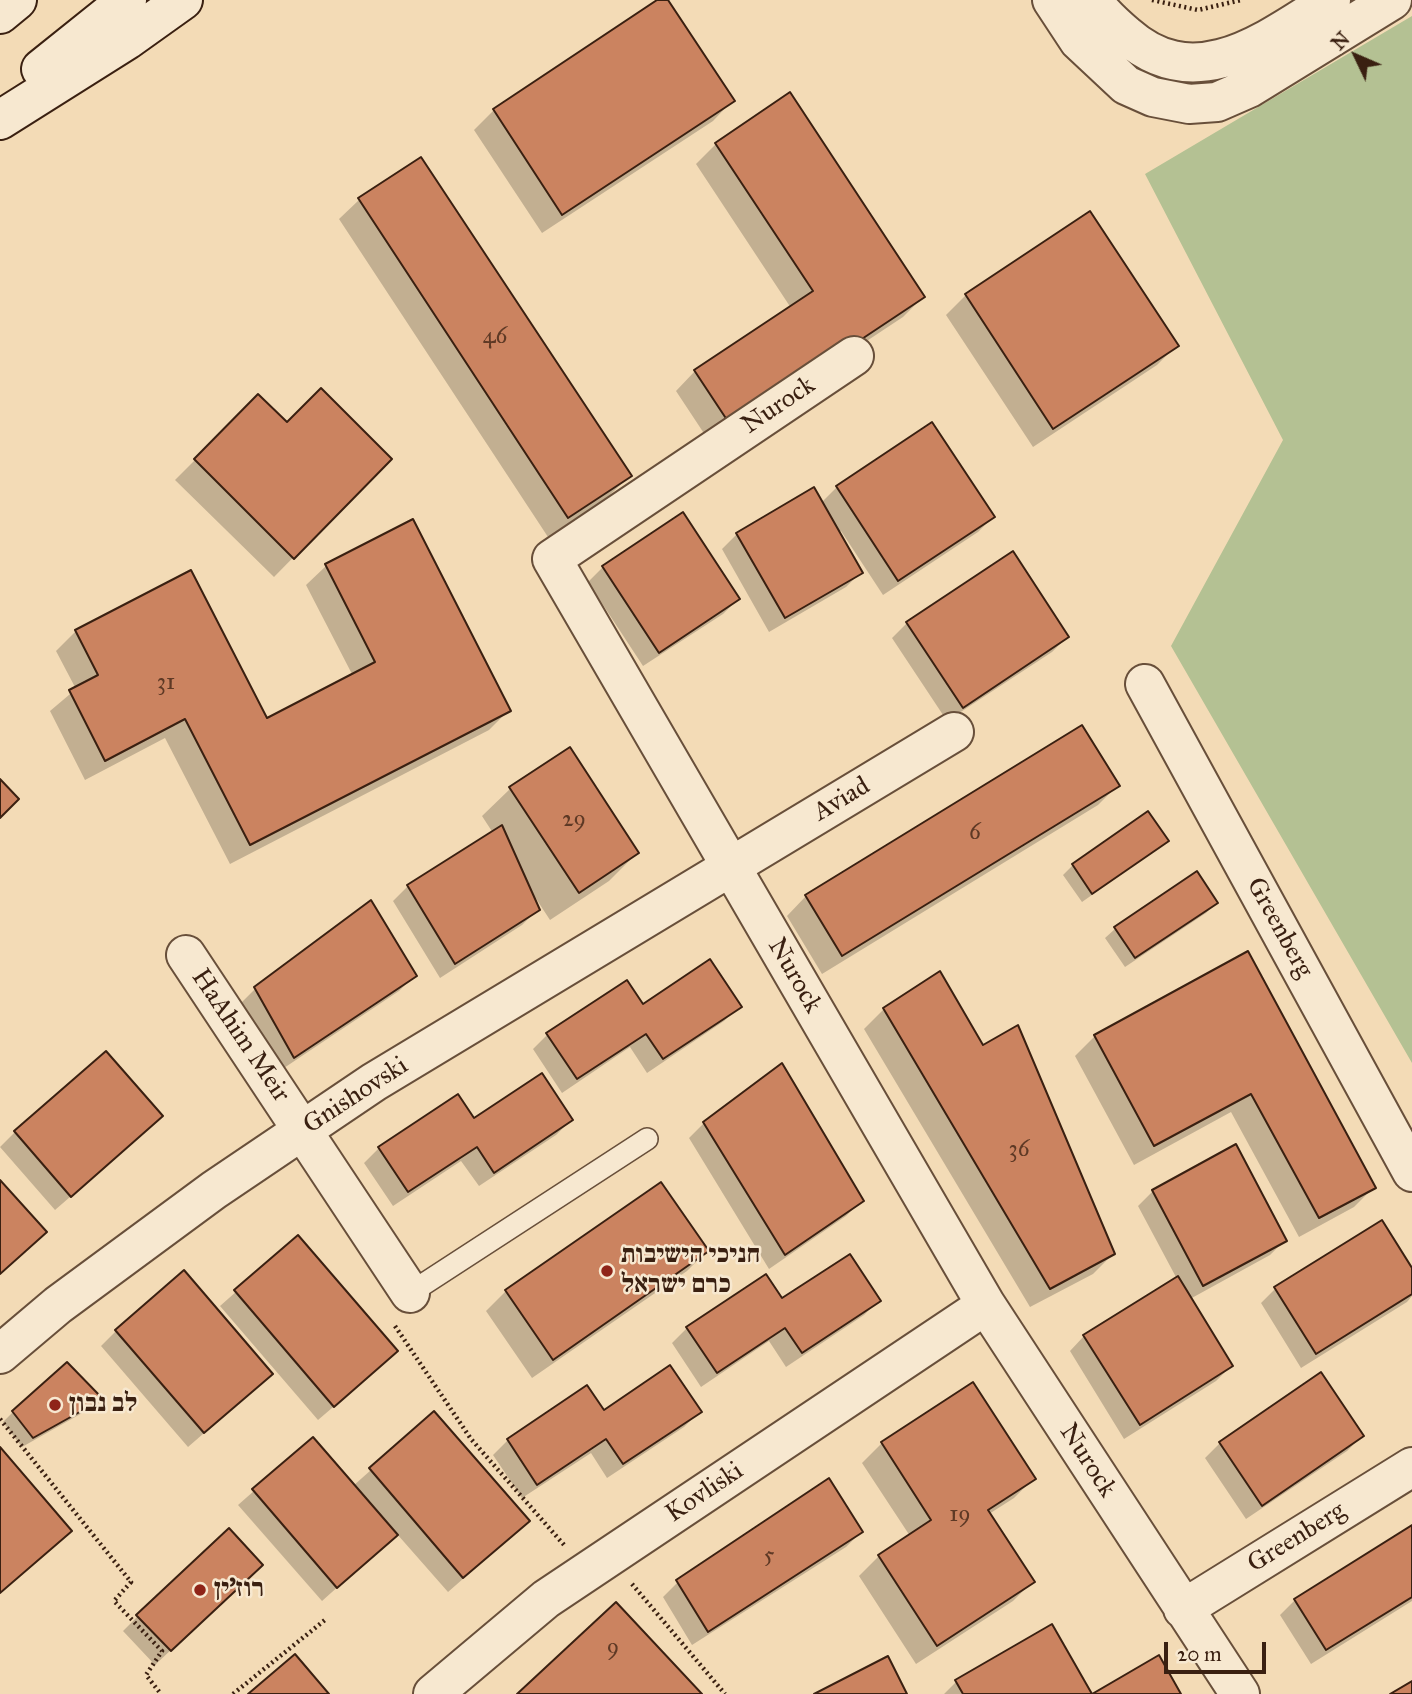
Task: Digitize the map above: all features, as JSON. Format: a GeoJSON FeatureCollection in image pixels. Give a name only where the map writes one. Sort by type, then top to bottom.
{"type":"FeatureCollection","features":[{"type":"Feature","properties":{"kind":"street"},"geometry":{"type":"LineString","coordinates":[[0,14],[17,0]]}},
{"type":"Feature","properties":{"kind":"street"},"geometry":{"type":"LineString","coordinates":[[0,106],[30,78],[127,0]]}},
{"type":"Feature","properties":{"kind":"street"},"geometry":{"type":"LineString","coordinates":[[0,120],[127,40],[183,0]]}},
{"type":"Feature","properties":{"kind":"street"},"geometry":{"type":"LineString","coordinates":[[1052,0],[1079,41],[1126,85],[1153,97],[1189,104],[1217,102],[1249,88],[1391,0]]}},
{"type":"Feature","properties":{"kind":"street"},"geometry":{"type":"LineString","coordinates":[[1092,0],[1103,15],[1132,41],[1153,54],[1174,62],[1202,63],[1233,55],[1267,39],[1331,0]]}},
{"type":"Feature","properties":{"kind":"street","name":"Nurock"},"geometry":{"type":"LineString","coordinates":[[854,356],[552,559],[986,1305],[1240,1694]]}},
{"type":"Feature","properties":{"kind":"street","name":"Greenberg"},"geometry":{"type":"LineString","coordinates":[[1145,684],[1412,1172]]}},
{"type":"Feature","properties":{"kind":"street","name":"Aviad"},"geometry":{"type":"LineString","coordinates":[[731,868],[954,732]]}},
{"type":"Feature","properties":{"kind":"street","name":"Gnishovski"},"geometry":{"type":"LineString","coordinates":[[0,1354],[58,1305],[214,1190],[374,1082],[731,868]]}},
{"type":"Feature","properties":{"kind":"street","name":"HaAhim Meir"},"geometry":{"type":"LineString","coordinates":[[186,955],[302,1130],[399,1304]]}},
{"type":"Feature","properties":{"kind":"street","name":"Kovliski"},"geometry":{"type":"LineString","coordinates":[[433,1694],[546,1599],[986,1305]]}},
{"type":"Feature","properties":{"kind":"street","name":"Greenberg"},"geometry":{"type":"LineString","coordinates":[[1183,1609],[1412,1467]]}},
{"type":"Feature","properties":{"kind":"lane"},"geometry":{"type":"LineString","coordinates":[[399,1304],[646,1139]]}},
{"type":"Feature","properties":{"kind":"path"},"geometry":{"type":"LineString","coordinates":[[1152,0],[1198,10],[1241,0]]}},
{"type":"Feature","properties":{"kind":"path"},"geometry":{"type":"LineString","coordinates":[[399,1304],[471,1439],[725,1694]]}},
{"type":"Feature","properties":{"kind":"path"},"geometry":{"type":"LineString","coordinates":[[0,1419],[131,1582],[114,1601],[162,1651],[146,1675],[161,1694]]}},
{"type":"Feature","properties":{"kind":"path"},"geometry":{"type":"LineString","coordinates":[[233,1694],[325,1620]]}},
{"type":"Feature","properties":{"kind":"green space"},"geometry":{"type":"Polygon","coordinates":[[[1412,16],[1412,1063],[1171,646],[1283,440],[1145,174],[1412,16]]]}},
{"type":"Feature","properties":{"kind":"building"},"geometry":{"type":"Polygon","coordinates":[[[657,0],[668,0],[735,101],[562,215],[493,109],[657,0]]]}},
{"type":"Feature","properties":{"kind":"building"},"geometry":{"type":"Polygon","coordinates":[[[790,92],[925,297],[731,426],[694,370],[813,291],[715,143],[790,92]]]}},
{"type":"Feature","properties":{"kind":"building"},"geometry":{"type":"Polygon","coordinates":[[[421,157],[632,476],[568,518],[358,198],[421,157]]]}},
{"type":"Feature","properties":{"kind":"building"},"geometry":{"type":"Polygon","coordinates":[[[1090,211],[1179,346],[1053,429],[965,294],[1090,211]]]}},
{"type":"Feature","properties":{"kind":"building"},"geometry":{"type":"Polygon","coordinates":[[[321,388],[392,459],[294,559],[194,459],[258,394],[287,422],[321,388]]]}},
{"type":"Feature","properties":{"kind":"building"},"geometry":{"type":"Polygon","coordinates":[[[932,422],[995,517],[898,581],[836,486],[932,422]]]}},
{"type":"Feature","properties":{"kind":"building"},"geometry":{"type":"Polygon","coordinates":[[[814,487],[863,573],[785,618],[736,533],[814,487]]]}},
{"type":"Feature","properties":{"kind":"building"},"geometry":{"type":"Polygon","coordinates":[[[683,512],[740,599],[659,653],[602,566],[683,512]]]}},
{"type":"Feature","properties":{"kind":"building"},"geometry":{"type":"Polygon","coordinates":[[[413,519],[511,711],[250,845],[185,719],[105,761],[69,690],[98,675],[75,630],[191,570],[267,718],[375,662],[325,564],[413,519]]]}},
{"type":"Feature","properties":{"kind":"building"},"geometry":{"type":"Polygon","coordinates":[[[1013,551],[1069,637],[963,708],[906,622],[1013,551]]]}},
{"type":"Feature","properties":{"kind":"building"},"geometry":{"type":"Polygon","coordinates":[[[1082,725],[1120,786],[842,956],[805,895],[1082,725]]]}},
{"type":"Feature","properties":{"kind":"building"},"geometry":{"type":"Polygon","coordinates":[[[570,747],[639,853],[579,893],[509,787],[570,747]]]}},
{"type":"Feature","properties":{"kind":"building"},"geometry":{"type":"Polygon","coordinates":[[[0,779],[19,799],[0,818],[0,779]]]}},
{"type":"Feature","properties":{"kind":"building"},"geometry":{"type":"Polygon","coordinates":[[[1148,811],[1169,841],[1092,894],[1072,864],[1148,811]]]}},
{"type":"Feature","properties":{"kind":"building"},"geometry":{"type":"Polygon","coordinates":[[[502,825],[540,910],[455,964],[407,885],[502,825]]]}},
{"type":"Feature","properties":{"kind":"building"},"geometry":{"type":"Polygon","coordinates":[[[1197,871],[1218,903],[1135,958],[1114,927],[1197,871]]]}},
{"type":"Feature","properties":{"kind":"building"},"geometry":{"type":"Polygon","coordinates":[[[371,900],[417,976],[294,1058],[254,987],[371,900]]]}},
{"type":"Feature","properties":{"kind":"building"},"geometry":{"type":"Polygon","coordinates":[[[1248,951],[1376,1188],[1319,1218],[1251,1094],[1154,1146],[1094,1035],[1248,951]]]}},
{"type":"Feature","properties":{"kind":"building"},"geometry":{"type":"Polygon","coordinates":[[[710,959],[742,1007],[663,1059],[646,1034],[577,1079],[546,1033],[627,980],[643,1004],[710,959]]]}},
{"type":"Feature","properties":{"kind":"building"},"geometry":{"type":"Polygon","coordinates":[[[940,971],[983,1045],[1018,1025],[1115,1254],[1050,1289],[883,1008],[940,971]]]}},
{"type":"Feature","properties":{"kind":"building"},"geometry":{"type":"Polygon","coordinates":[[[106,1051],[163,1116],[71,1197],[14,1131],[106,1051]]]}},
{"type":"Feature","properties":{"kind":"building"},"geometry":{"type":"Polygon","coordinates":[[[782,1063],[864,1201],[785,1255],[703,1122],[782,1063]]]}},
{"type":"Feature","properties":{"kind":"building"},"geometry":{"type":"Polygon","coordinates":[[[542,1073],[573,1120],[494,1173],[477,1147],[408,1192],[378,1147],[458,1094],[474,1118],[542,1073]]]}},
{"type":"Feature","properties":{"kind":"building"},"geometry":{"type":"Polygon","coordinates":[[[1236,1144],[1287,1241],[1203,1286],[1152,1190],[1236,1144]]]}},
{"type":"Feature","properties":{"kind":"building"},"geometry":{"type":"Polygon","coordinates":[[[0,1180],[47,1232],[0,1274],[0,1180]]]}},
{"type":"Feature","properties":{"kind":"building","name":"חניכי הישיבות כרם ישראל"},"geometry":{"type":"Polygon","coordinates":[[[661,1182],[709,1251],[553,1360],[505,1290],[661,1182]]]}},
{"type":"Feature","properties":{"kind":"building"},"geometry":{"type":"Polygon","coordinates":[[[1382,1220],[1412,1268],[1412,1294],[1316,1354],[1274,1287],[1382,1220]]]}},
{"type":"Feature","properties":{"kind":"building"},"geometry":{"type":"Polygon","coordinates":[[[298,1235],[398,1351],[334,1407],[234,1290],[298,1235]]]}},
{"type":"Feature","properties":{"kind":"building"},"geometry":{"type":"Polygon","coordinates":[[[850,1254],[881,1301],[802,1353],[785,1328],[717,1373],[686,1327],[766,1274],[782,1298],[850,1254]]]}},
{"type":"Feature","properties":{"kind":"building"},"geometry":{"type":"Polygon","coordinates":[[[184,1270],[273,1374],[204,1433],[115,1330],[184,1270]]]}},
{"type":"Feature","properties":{"kind":"building"},"geometry":{"type":"Polygon","coordinates":[[[1178,1276],[1233,1366],[1140,1425],[1083,1335],[1178,1276]]]}},
{"type":"Feature","properties":{"kind":"building","name":"לב נבון"},"geometry":{"type":"Polygon","coordinates":[[[67,1362],[103,1399],[33,1438],[12,1411],[67,1362]]]}},
{"type":"Feature","properties":{"kind":"building"},"geometry":{"type":"Polygon","coordinates":[[[670,1365],[702,1412],[623,1464],[606,1439],[537,1485],[507,1439],[587,1385],[604,1410],[670,1365]]]}},
{"type":"Feature","properties":{"kind":"building"},"geometry":{"type":"Polygon","coordinates":[[[1321,1372],[1364,1436],[1262,1506],[1219,1442],[1321,1372]]]}},
{"type":"Feature","properties":{"kind":"building"},"geometry":{"type":"Polygon","coordinates":[[[973,1382],[1036,1479],[988,1510],[1035,1582],[937,1646],[878,1555],[931,1520],[881,1442],[973,1382]]]}},
{"type":"Feature","properties":{"kind":"building"},"geometry":{"type":"Polygon","coordinates":[[[434,1411],[530,1521],[463,1578],[369,1468],[434,1411]]]}},
{"type":"Feature","properties":{"kind":"building"},"geometry":{"type":"Polygon","coordinates":[[[313,1437],[398,1535],[337,1588],[252,1489],[313,1437]]]}},
{"type":"Feature","properties":{"kind":"building"},"geometry":{"type":"Polygon","coordinates":[[[0,1447],[72,1531],[0,1593],[0,1447]]]}},
{"type":"Feature","properties":{"kind":"building"},"geometry":{"type":"Polygon","coordinates":[[[829,1478],[863,1532],[708,1632],[676,1580],[829,1478]]]}},
{"type":"Feature","properties":{"kind":"building"},"geometry":{"type":"Polygon","coordinates":[[[1412,1525],[1412,1597],[1326,1650],[1294,1599],[1412,1525]]]}},
{"type":"Feature","properties":{"kind":"building","name":"רוז'ין"},"geometry":{"type":"Polygon","coordinates":[[[229,1528],[263,1565],[171,1651],[136,1615],[229,1528]]]}},
{"type":"Feature","properties":{"kind":"building"},"geometry":{"type":"Polygon","coordinates":[[[616,1602],[702,1694],[517,1694],[616,1602]]]}},
{"type":"Feature","properties":{"kind":"building"},"geometry":{"type":"Polygon","coordinates":[[[1052,1624],[1092,1694],[963,1694],[955,1680],[1052,1624]]]}},
{"type":"Feature","properties":{"kind":"building"},"geometry":{"type":"Polygon","coordinates":[[[295,1654],[329,1694],[248,1694],[295,1654]]]}},
{"type":"Feature","properties":{"kind":"building"},"geometry":{"type":"Polygon","coordinates":[[[1159,1655],[1181,1694],[1092,1694],[1159,1655]]]}},
{"type":"Feature","properties":{"kind":"building"},"geometry":{"type":"Polygon","coordinates":[[[888,1656],[907,1694],[814,1694],[888,1656]]]}},
{"type":"Feature","properties":{"kind":"building"},"geometry":{"type":"Polygon","coordinates":[[[1412,1681],[1412,1694],[1390,1694],[1412,1681]]]}},
{"type":"Feature","properties":{"kind":"place","name":"חניכי הישיבות כרם ישראל"},"geometry":{"type":"Point","coordinates":[607,1271]}},
{"type":"Feature","properties":{"kind":"place","name":"לב נבון"},"geometry":{"type":"Point","coordinates":[55,1405]}},
{"type":"Feature","properties":{"kind":"place","name":"רוז'ין"},"geometry":{"type":"Point","coordinates":[200,1590]}}]}
